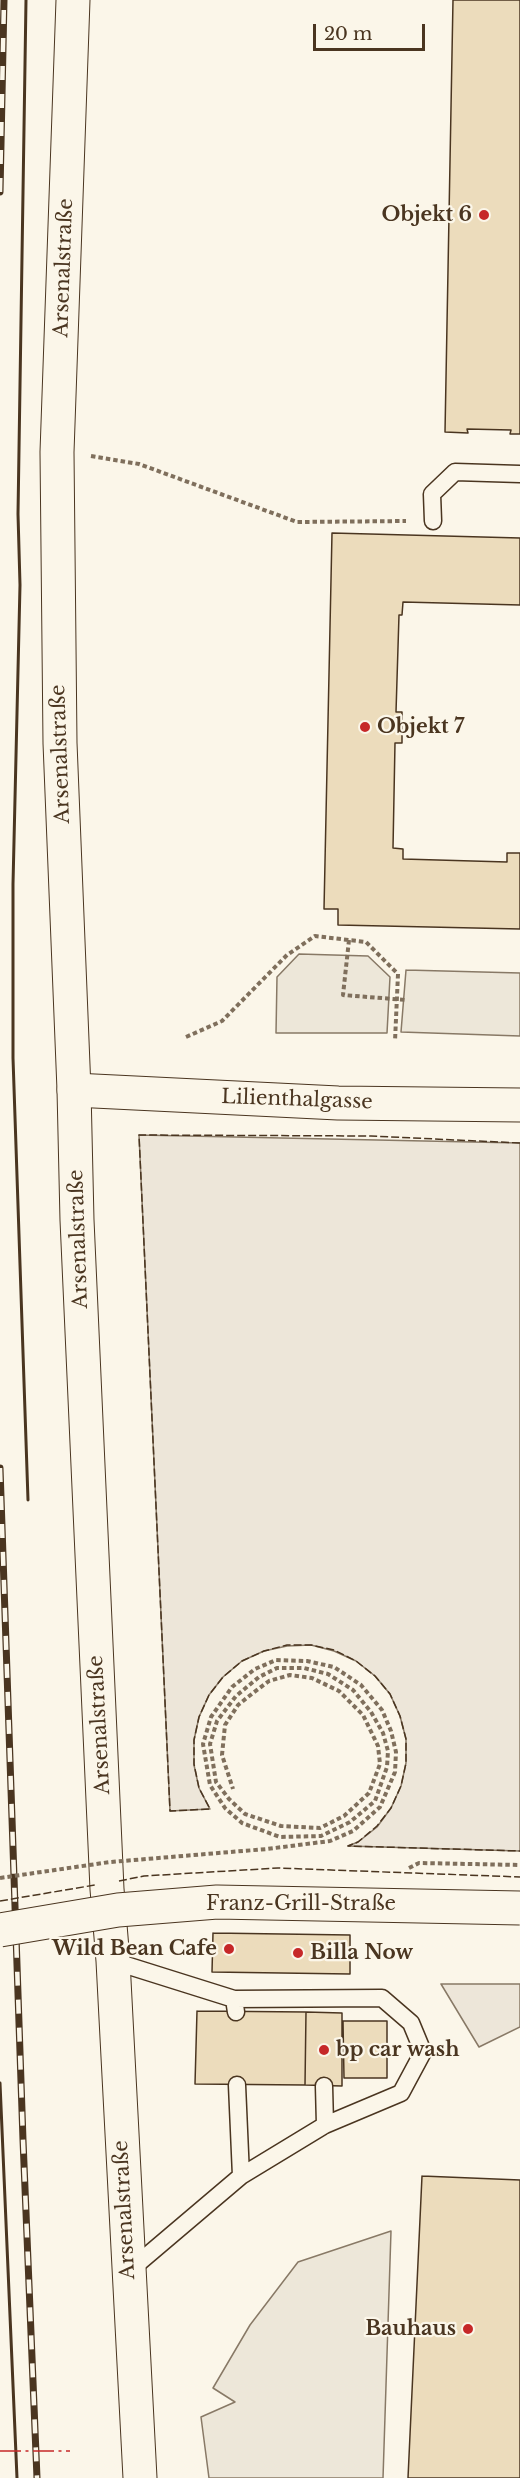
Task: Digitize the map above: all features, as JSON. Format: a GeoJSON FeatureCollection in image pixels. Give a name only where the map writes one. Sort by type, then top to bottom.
{"type":"FeatureCollection","features":[{"type":"Feature","properties":{"kind":"main road","name":"Arsenalstraße"},"geometry":{"type":"LineString","coordinates":[[73,0],[57,452],[60,743],[75,1090],[78,1232],[106,1877],[113,1961],[140,2478]]}},
{"type":"Feature","properties":{"kind":"main road","name":"Lilienthalgasse"},"geometry":{"type":"LineString","coordinates":[[75,1090],[339,1103],[520,1105]]}},
{"type":"Feature","properties":{"kind":"main road","name":"Franz-Grill-Straße"},"geometry":{"type":"LineString","coordinates":[[0,1930],[118,1910],[217,1902],[520,1908]]}},
{"type":"Feature","properties":{"kind":"lane"},"geometry":{"type":"LineString","coordinates":[[434,521],[432,494],[455,472],[520,474]]}},
{"type":"Feature","properties":{"kind":"lane"},"geometry":{"type":"LineString","coordinates":[[113,1961],[235,2005],[327,2006],[382,1998],[411,2023],[423,2052],[401,2093],[325,2126],[241,2176],[128,2272]]}},
{"type":"Feature","properties":{"kind":"lane"},"geometry":{"type":"LineString","coordinates":[[237,2085],[241,2176]]}},
{"type":"Feature","properties":{"kind":"lane"},"geometry":{"type":"LineString","coordinates":[[324,2086],[325,2126]]}},
{"type":"Feature","properties":{"kind":"path"},"geometry":{"type":"LineString","coordinates":[[57,452],[139,464],[297,522],[434,521]]}},
{"type":"Feature","properties":{"kind":"path"},"geometry":{"type":"LineString","coordinates":[[186,1036],[222,1022],[287,955],[315,936],[366,942],[398,974],[395,1041]]}},
{"type":"Feature","properties":{"kind":"path"},"geometry":{"type":"LineString","coordinates":[[349,940],[343,995],[406,1000]]}},
{"type":"Feature","properties":{"kind":"path"},"geometry":{"type":"LineString","coordinates":[[0,1878],[110,1862],[267,1849],[330,1841],[353,1831],[381,1807],[395,1772],[396,1752],[392,1731],[382,1710],[361,1685],[334,1667],[307,1661],[276,1660],[255,1669],[232,1687],[211,1717],[203,1744],[210,1785],[225,1808],[242,1823],[280,1836],[321,1836],[350,1822],[375,1801],[387,1767],[388,1751],[383,1733],[371,1712],[352,1690],[328,1674],[304,1668],[277,1668],[259,1677],[236,1696],[217,1721],[210,1744],[216,1782],[245,1814],[281,1826],[320,1828],[344,1816],[369,1793],[380,1764],[378,1746],[363,1714],[339,1691],[312,1678],[290,1675],[269,1681],[253,1692],[238,1705],[225,1725],[222,1755],[233,1789]]}},
{"type":"Feature","properties":{"kind":"path"},"geometry":{"type":"LineString","coordinates":[[401,1872],[419,1863],[520,1865]]}},
{"type":"Feature","properties":{"kind":"shaded area"},"geometry":{"type":"Polygon","coordinates":[[[299,954],[368,956],[390,977],[387,1033],[276,1033],[277,977],[299,954]]]}},
{"type":"Feature","properties":{"kind":"shaded area"},"geometry":{"type":"Polygon","coordinates":[[[406,970],[520,973],[520,1036],[401,1032],[406,970]]]}},
{"type":"Feature","properties":{"kind":"shaded area"},"geometry":{"type":"Polygon","coordinates":[[[139,1135],[520,1143],[520,1851],[348,1846],[358,1842],[377,1827],[391,1808],[401,1786],[406,1763],[406,1739],[400,1716],[390,1694],[375,1676],[356,1661],[334,1651],[311,1645],[287,1646],[264,1651],[242,1661],[223,1677],[209,1695],[199,1717],[194,1740],[194,1765],[199,1788],[210,1809],[170,1811],[139,1135]]]}},
{"type":"Feature","properties":{"kind":"shaded area"},"geometry":{"type":"Polygon","coordinates":[[[441,1984],[520,1984],[520,2027],[479,2047],[441,1984]]]}},
{"type":"Feature","properties":{"kind":"shaded area"},"geometry":{"type":"Polygon","coordinates":[[[391,2231],[383,2478],[209,2478],[201,2417],[235,2402],[213,2388],[250,2325],[298,2262],[391,2231]]]}},
{"type":"Feature","properties":{"kind":"building","name":"Objekt 6"},"geometry":{"type":"Polygon","coordinates":[[[453,0],[520,0],[520,434],[510,434],[511,430],[467,429],[468,433],[445,432],[453,0]]]}},
{"type":"Feature","properties":{"kind":"building","name":"Objekt 7"},"geometry":{"type":"Polygon","coordinates":[[[332,533],[520,538],[520,605],[403,602],[402,615],[399,615],[396,712],[402,712],[402,743],[395,743],[393,848],[403,849],[403,859],[507,862],[507,853],[520,853],[520,929],[338,925],[338,909],[324,909],[332,533]]]}},
{"type":"Feature","properties":{"kind":"building"},"geometry":{"type":"Polygon","coordinates":[[[213,1933],[350,1935],[350,1974],[212,1972],[213,1933]]]}},
{"type":"Feature","properties":{"kind":"building"},"geometry":{"type":"Polygon","coordinates":[[[197,2011],[306,2012],[305,2085],[195,2084],[197,2011]]]}},
{"type":"Feature","properties":{"kind":"building","name":"bp car wash"},"geometry":{"type":"Polygon","coordinates":[[[306,2012],[342,2013],[342,2086],[305,2085],[306,2012]]]}},
{"type":"Feature","properties":{"kind":"building","name":"bp car wash"},"geometry":{"type":"Polygon","coordinates":[[[343,2021],[387,2021],[387,2078],[344,2078],[343,2021]]]}},
{"type":"Feature","properties":{"kind":"building","name":"Bauhaus"},"geometry":{"type":"Polygon","coordinates":[[[422,2176],[520,2180],[520,2478],[408,2478],[422,2176]]]}},
{"type":"Feature","properties":{"kind":"railway"},"geometry":{"type":"LineString","coordinates":[[0,192],[4,0]]}},
{"type":"Feature","properties":{"kind":"railway"},"geometry":{"type":"LineString","coordinates":[[0,1468],[37,2478]]}},
{"type":"Feature","properties":{"kind":"fence"},"geometry":{"type":"LineString","coordinates":[[520,1143],[371,1136],[139,1135],[170,1811],[210,1809],[199,1788],[194,1764],[194,1740],[199,1717],[209,1695],[223,1677],[242,1661],[264,1651],[287,1645],[311,1645],[334,1650],[356,1661],[375,1676],[390,1694],[400,1716],[406,1739],[406,1763],[401,1786],[391,1808],[377,1826],[358,1842],[348,1846],[520,1851]]}},
{"type":"Feature","properties":{"kind":"fence"},"geometry":{"type":"LineString","coordinates":[[119,1881],[144,1876],[278,1868],[520,1877]]}},
{"type":"Feature","properties":{"kind":"fence"},"geometry":{"type":"LineString","coordinates":[[0,1901],[95,1885]]}},
{"type":"Feature","properties":{"kind":"wall"},"geometry":{"type":"LineString","coordinates":[[26,0],[18,514],[20,585],[13,884],[13,1058],[28,1500]]}},
{"type":"Feature","properties":{"kind":"wall"},"geometry":{"type":"LineString","coordinates":[[0,2083],[17,2478]]}},
{"type":"Feature","properties":{"kind":"power"},"geometry":{"type":"LineString","coordinates":[[0,2451],[70,2451]]}},
{"type":"Feature","properties":{"kind":"place","name":"Objekt 6"},"geometry":{"type":"Point","coordinates":[484,215]}},
{"type":"Feature","properties":{"kind":"place","name":"Objekt 7"},"geometry":{"type":"Point","coordinates":[365,727]}},
{"type":"Feature","properties":{"kind":"place","name":"Wild Bean Cafe"},"geometry":{"type":"Point","coordinates":[229,1949]}},
{"type":"Feature","properties":{"kind":"place","name":"Billa Now"},"geometry":{"type":"Point","coordinates":[298,1953]}},
{"type":"Feature","properties":{"kind":"place","name":"bp car wash"},"geometry":{"type":"Point","coordinates":[324,2050]}},
{"type":"Feature","properties":{"kind":"place","name":"Bauhaus"},"geometry":{"type":"Point","coordinates":[468,2329]}}]}
